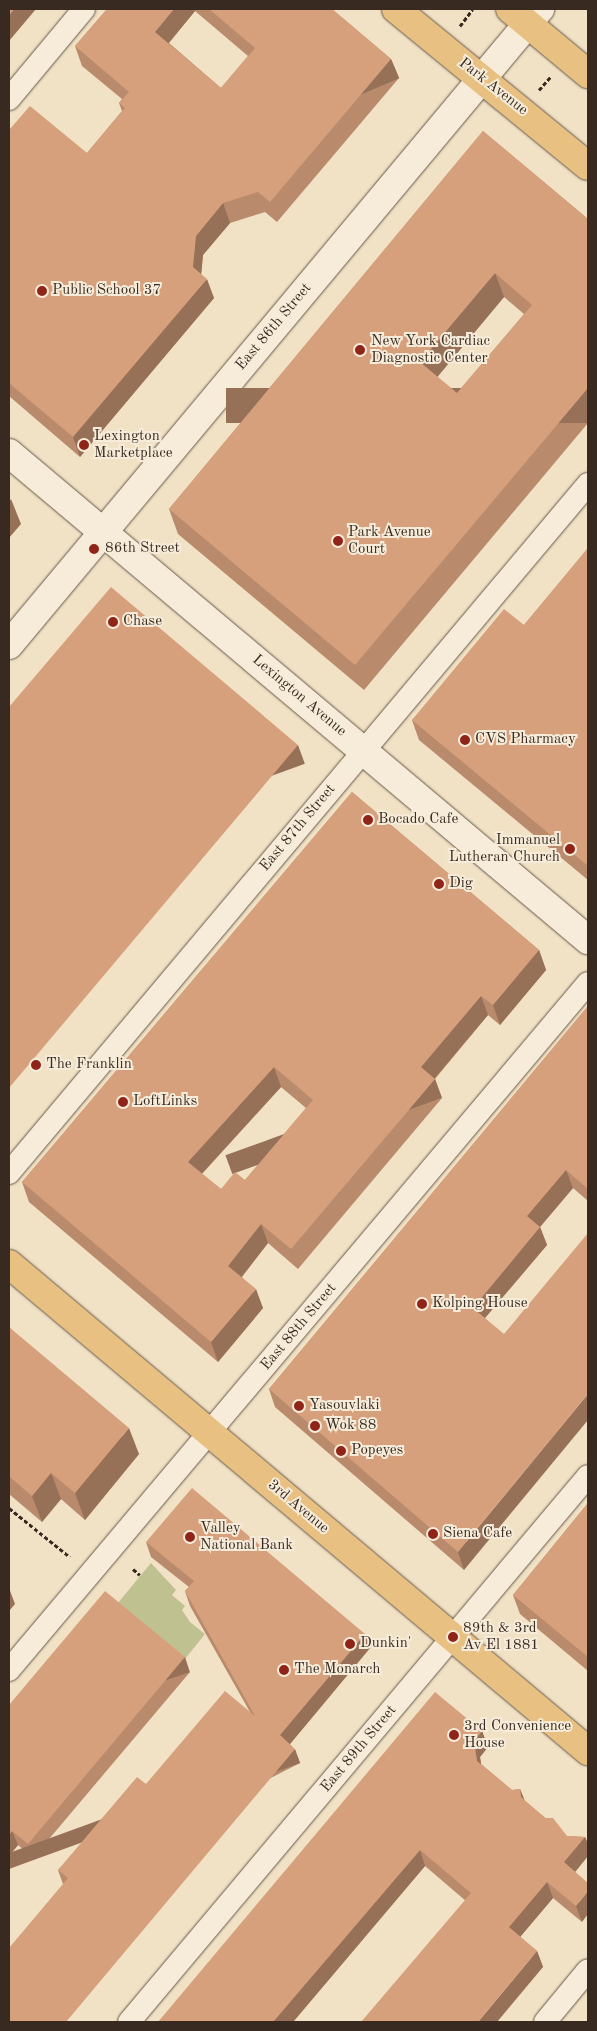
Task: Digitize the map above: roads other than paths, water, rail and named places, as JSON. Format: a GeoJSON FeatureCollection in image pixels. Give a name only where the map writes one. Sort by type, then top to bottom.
{"type":"FeatureCollection","features":[{"type":"Feature","properties":{"kind":"main road","name":"Park Avenue"},"geometry":{"type":"LineString","coordinates":[[396,9],[483,77],[588,166]]}},
{"type":"Feature","properties":{"kind":"main road","name":"East 86th Street"},"geometry":{"type":"LineString","coordinates":[[9,645],[483,77],[525,14]]}},
{"type":"Feature","properties":{"kind":"main road"},"geometry":{"type":"LineString","coordinates":[[525,14],[588,74]]}},
{"type":"Feature","properties":{"kind":"main road","name":"Lexington Avenue"},"geometry":{"type":"LineString","coordinates":[[9,453],[588,940]]}},
{"type":"Feature","properties":{"kind":"main road","name":"3rd Avenue"},"geometry":{"type":"LineString","coordinates":[[9,1264],[588,1751]]}},
{"type":"Feature","properties":{"kind":"street"},"geometry":{"type":"LineString","coordinates":[[9,99],[84,9]]}},
{"type":"Feature","properties":{"kind":"street","name":"East 87th Street"},"geometry":{"type":"LineString","coordinates":[[9,1173],[588,484]]}},
{"type":"Feature","properties":{"kind":"street","name":"East 88th Street"},"geometry":{"type":"LineString","coordinates":[[9,1670],[588,983]]}},
{"type":"Feature","properties":{"kind":"street","name":"East 89th Street"},"geometry":{"type":"LineString","coordinates":[[129,2022],[588,1476]]}},
{"type":"Feature","properties":{"kind":"street"},"geometry":{"type":"LineString","coordinates":[[544,2022],[588,1970]]}},
{"type":"Feature","properties":{"kind":"place","name":"Public School 37"},"geometry":{"type":"Point","coordinates":[42,291]}},
{"type":"Feature","properties":{"kind":"place","name":"New York Cardiac Diagnostic Center"},"geometry":{"type":"Point","coordinates":[360,350]}},
{"type":"Feature","properties":{"kind":"place","name":"Lexington Marketplace"},"geometry":{"type":"Point","coordinates":[84,445]}},
{"type":"Feature","properties":{"kind":"place","name":"Park Avenue Court"},"geometry":{"type":"Point","coordinates":[338,541]}},
{"type":"Feature","properties":{"kind":"place","name":"86th Street"},"geometry":{"type":"Point","coordinates":[94,549]}},
{"type":"Feature","properties":{"kind":"place","name":"Chase"},"geometry":{"type":"Point","coordinates":[113,622]}},
{"type":"Feature","properties":{"kind":"place","name":"CVS Pharmacy"},"geometry":{"type":"Point","coordinates":[465,740]}},
{"type":"Feature","properties":{"kind":"place","name":"Bocado Cafe"},"geometry":{"type":"Point","coordinates":[368,820]}},
{"type":"Feature","properties":{"kind":"place","name":"Immanuel Lutheran Church"},"geometry":{"type":"Point","coordinates":[570,849]}},
{"type":"Feature","properties":{"kind":"place","name":"Dig"},"geometry":{"type":"Point","coordinates":[439,884]}},
{"type":"Feature","properties":{"kind":"place","name":"The Franklin"},"geometry":{"type":"Point","coordinates":[36,1065]}},
{"type":"Feature","properties":{"kind":"place","name":"LoftLinks"},"geometry":{"type":"Point","coordinates":[123,1102]}},
{"type":"Feature","properties":{"kind":"place","name":"Kolping House"},"geometry":{"type":"Point","coordinates":[422,1304]}},
{"type":"Feature","properties":{"kind":"place","name":"Yasouvlaki"},"geometry":{"type":"Point","coordinates":[299,1406]}},
{"type":"Feature","properties":{"kind":"place","name":"Wok 88"},"geometry":{"type":"Point","coordinates":[315,1426]}},
{"type":"Feature","properties":{"kind":"place","name":"Popeyes"},"geometry":{"type":"Point","coordinates":[341,1451]}},
{"type":"Feature","properties":{"kind":"place","name":"Siena Cafe"},"geometry":{"type":"Point","coordinates":[433,1534]}},
{"type":"Feature","properties":{"kind":"place","name":"Valley National Bank"},"geometry":{"type":"Point","coordinates":[190,1537]}},
{"type":"Feature","properties":{"kind":"place","name":"89th & 3rd Av El 1881"},"geometry":{"type":"Point","coordinates":[453,1637]}},
{"type":"Feature","properties":{"kind":"place","name":"Dunkin'"},"geometry":{"type":"Point","coordinates":[350,1644]}},
{"type":"Feature","properties":{"kind":"place","name":"The Monarch"},"geometry":{"type":"Point","coordinates":[284,1670]}},
{"type":"Feature","properties":{"kind":"place","name":"3rd Convenience House"},"geometry":{"type":"Point","coordinates":[454,1735]}}]}
